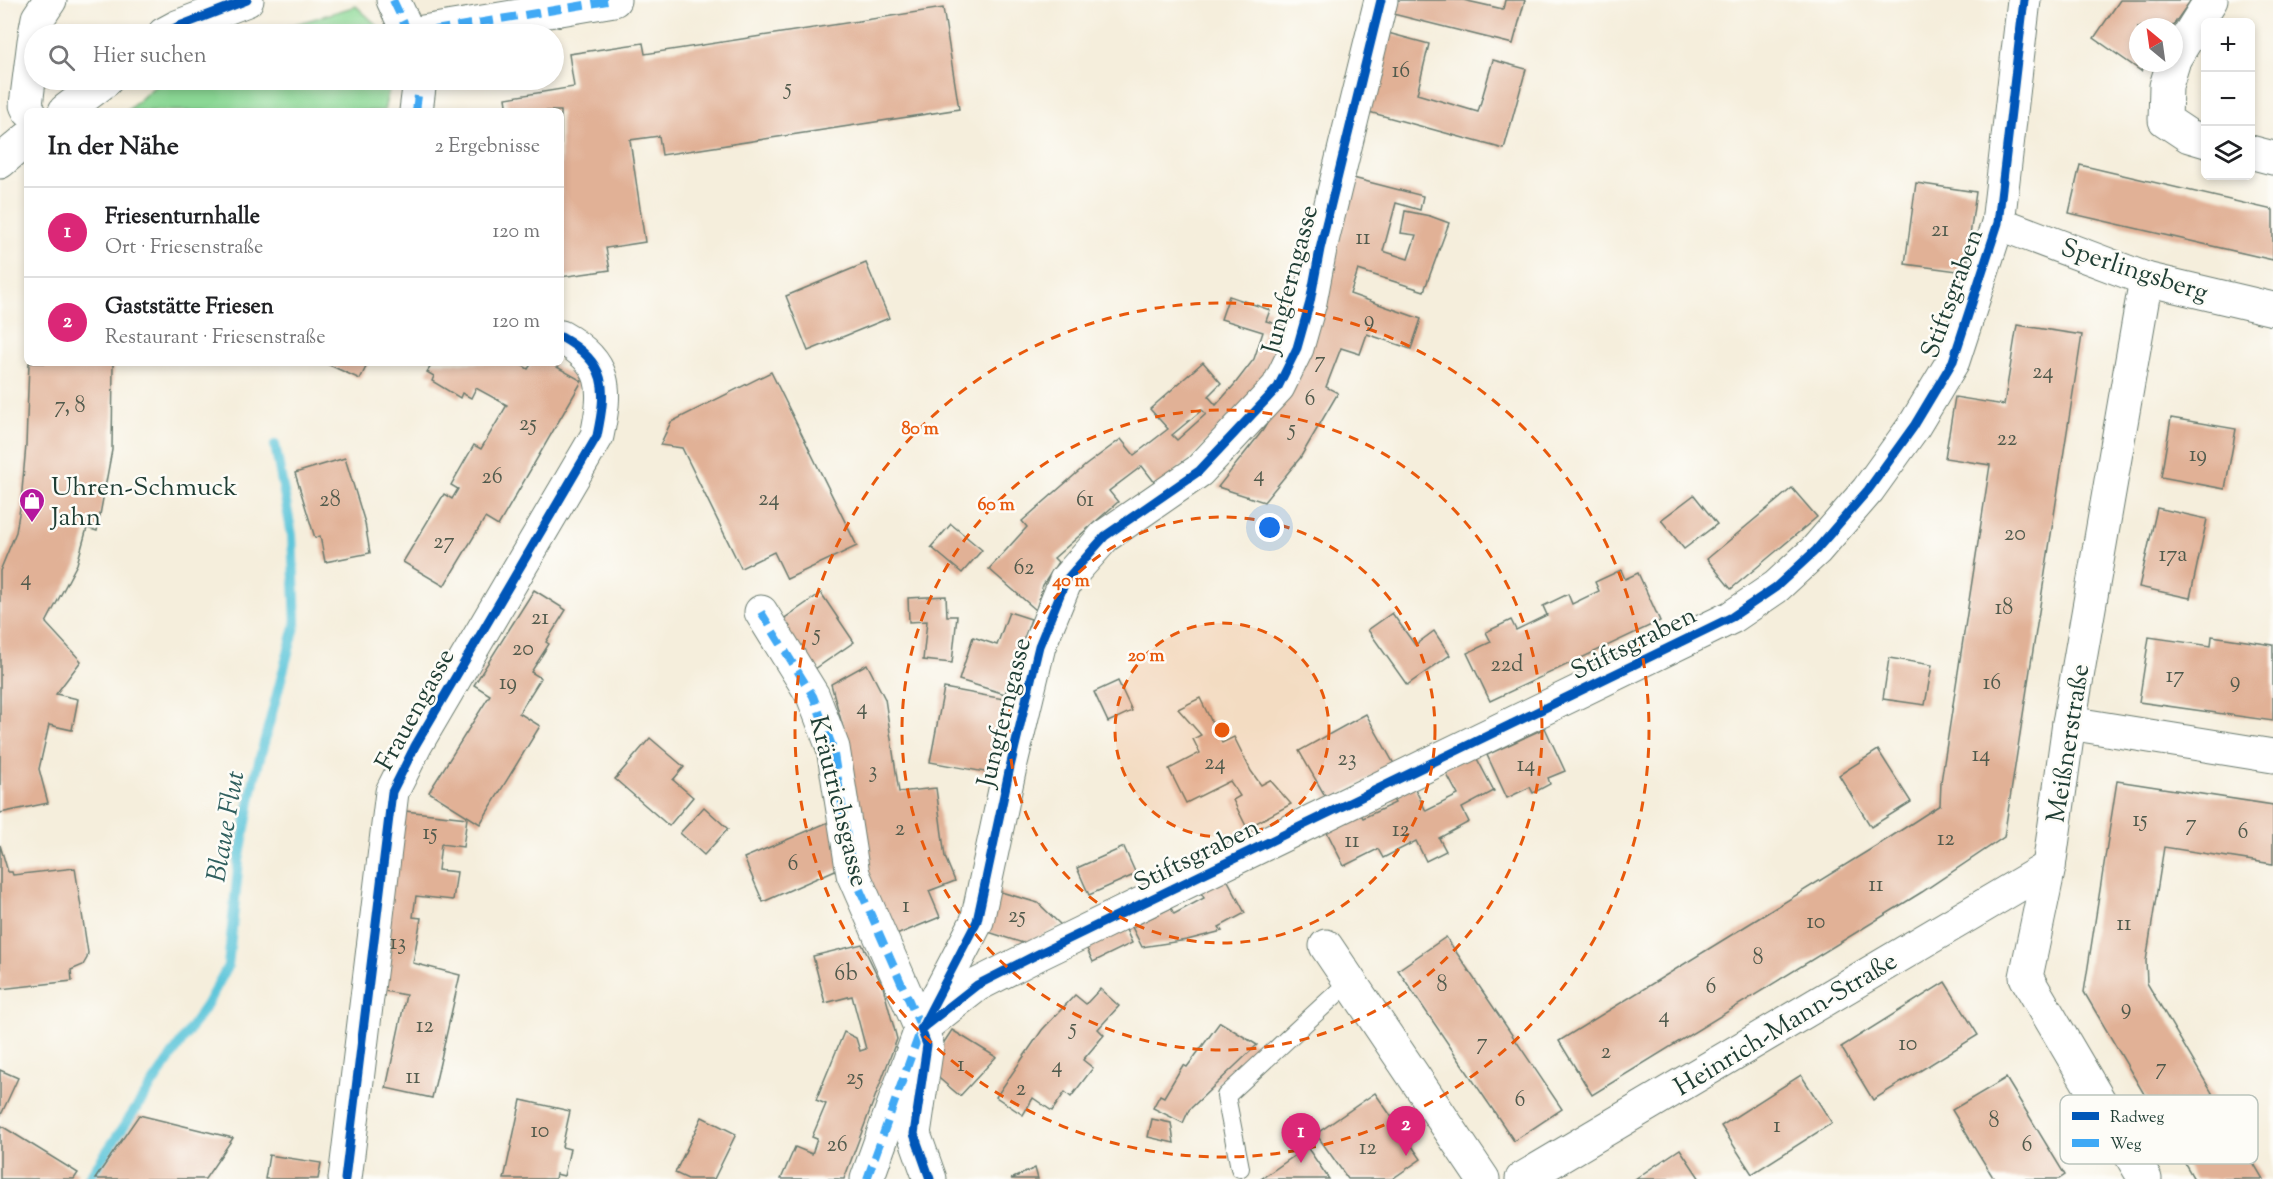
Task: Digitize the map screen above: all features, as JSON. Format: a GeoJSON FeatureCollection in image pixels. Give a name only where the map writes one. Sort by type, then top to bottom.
{"type":"FeatureCollection","features":[{"type":"Feature","properties":{"kind":"street"},"geometry":{"type":"LineString","coordinates":[[37,24],[38,18],[50,0]]}},
{"type":"Feature","properties":{"kind":"street"},"geometry":{"type":"LineString","coordinates":[[185,24],[247,0]]}},
{"type":"Feature","properties":{"kind":"street"},"geometry":{"type":"LineString","coordinates":[[393,0],[405,24]]}},
{"type":"Feature","properties":{"kind":"street"},"geometry":{"type":"LineString","coordinates":[[470,24],[614,0]]}},
{"type":"Feature","properties":{"kind":"street","name":"Jungferngasse"},"geometry":{"type":"LineString","coordinates":[[867,1179],[921,1029],[977,921],[1039,646],[1065,580],[1105,536],[1199,471],[1278,387],[1297,348],[1310,302],[1320,249],[1381,0]]}},
{"type":"Feature","properties":{"kind":"street","name":"Stiftsgraben"},"geometry":{"type":"LineString","coordinates":[[921,1029],[977,986],[1038,954],[1732,617],[1776,586],[1816,550],[1868,490],[1914,426],[1953,361],[1998,223],[2024,0]]}},
{"type":"Feature","properties":{"kind":"street"},"geometry":{"type":"LineString","coordinates":[[2183,45],[2211,0]]}},
{"type":"Feature","properties":{"kind":"street"},"geometry":{"type":"LineString","coordinates":[[2170,72],[2166,86],[2165,120],[2189,136],[2201,140]]}},
{"type":"Feature","properties":{"kind":"street"},"geometry":{"type":"LineString","coordinates":[[28,90],[28,108]]}},
{"type":"Feature","properties":{"kind":"street"},"geometry":{"type":"LineString","coordinates":[[69,108],[93,90]]}},
{"type":"Feature","properties":{"kind":"street"},"geometry":{"type":"LineString","coordinates":[[416,108],[419,90]]}},
{"type":"Feature","properties":{"kind":"street"},"geometry":{"type":"LineString","coordinates":[[0,162],[24,142]]}},
{"type":"Feature","properties":{"kind":"street"},"geometry":{"type":"LineString","coordinates":[[2255,153],[2273,158]]}},
{"type":"Feature","properties":{"kind":"street","name":"Sperlingsberg"},"geometry":{"type":"LineString","coordinates":[[1998,223],[2146,279],[2273,309]]}},
{"type":"Feature","properties":{"kind":"street","name":"Meißnerstraße"},"geometry":{"type":"LineString","coordinates":[[2095,1095],[2026,978],[2049,867],[2069,723],[2146,279]]}},
{"type":"Feature","properties":{"kind":"street","name":"Frauengasse"},"geometry":{"type":"LineString","coordinates":[[345,1179],[392,792],[415,746],[597,436],[603,405],[602,378],[589,356],[565,339]]}},
{"type":"Feature","properties":{"kind":"street","name":"Kräutrichsgasse"},"geometry":{"type":"LineString","coordinates":[[761,612],[813,696],[833,748],[853,874],[927,1045],[914,1134],[930,1179]]}},
{"type":"Feature","properties":{"kind":"street"},"geometry":{"type":"LineString","coordinates":[[2069,723],[2273,756]]}},
{"type":"Feature","properties":{"kind":"street","name":"Heinrich-Mann-Straße"},"geometry":{"type":"LineString","coordinates":[[1522,1179],[2049,867]]}},
{"type":"Feature","properties":{"kind":"street"},"geometry":{"type":"LineString","coordinates":[[1326,946],[1484,1179]]}},
{"type":"Feature","properties":{"kind":"street","name":"Meißnerstraße"},"geometry":{"type":"LineString","coordinates":[[2136,1164],[2145,1179]]}},
{"type":"Feature","properties":{"kind":"lane"},"geometry":{"type":"LineString","coordinates":[[1240,1168],[1226,1096],[1350,981]]}},
{"type":"Feature","properties":{"kind":"green space"},"geometry":{"type":"Polygon","coordinates":[[[356,6],[376,24],[296,24],[356,6]]]}},
{"type":"Feature","properties":{"kind":"green space"},"geometry":{"type":"Polygon","coordinates":[[[151,90],[389,90],[385,108],[130,108],[151,90]]]}},
{"type":"Feature","properties":{"kind":"building"},"geometry":{"type":"Polygon","coordinates":[[[1397,0],[1463,0],[1503,9],[1505,0],[1525,0],[1513,44],[1393,14],[1397,0]]]}},
{"type":"Feature","properties":{"kind":"building"},"geometry":{"type":"Polygon","coordinates":[[[2120,0],[2191,0],[2178,18],[2129,18],[2129,63],[2094,38],[2120,0]]]}},
{"type":"Feature","properties":{"kind":"building"},"geometry":{"type":"Polygon","coordinates":[[[943,8],[959,109],[662,155],[659,136],[630,140],[645,242],[606,248],[610,270],[564,277],[564,108],[508,108],[506,98],[574,87],[569,54],[643,43],[645,54],[943,8]]]}},
{"type":"Feature","properties":{"kind":"building"},"geometry":{"type":"Polygon","coordinates":[[[1388,33],[1429,44],[1417,94],[1478,112],[1493,60],[1526,69],[1504,149],[1369,112],[1388,33]]]}},
{"type":"Feature","properties":{"kind":"building"},"geometry":{"type":"Polygon","coordinates":[[[2080,165],[2273,210],[2273,260],[2069,213],[2080,165]]]}},
{"type":"Feature","properties":{"kind":"building"},"geometry":{"type":"Polygon","coordinates":[[[1353,178],[1423,196],[1420,210],[1396,203],[1383,251],[1408,259],[1416,235],[1401,233],[1405,211],[1449,223],[1424,291],[1358,270],[1350,294],[1421,319],[1411,349],[1367,334],[1360,354],[1341,348],[1326,387],[1338,393],[1300,458],[1264,502],[1218,487],[1263,430],[1299,370],[1353,178]]]}},
{"type":"Feature","properties":{"kind":"building"},"geometry":{"type":"Polygon","coordinates":[[[1916,183],[1976,192],[1965,272],[1905,264],[1916,183]]]}},
{"type":"Feature","properties":{"kind":"building"},"geometry":{"type":"Polygon","coordinates":[[[866,263],[889,318],[808,351],[786,296],[866,263]]]}},
{"type":"Feature","properties":{"kind":"building"},"geometry":{"type":"Polygon","coordinates":[[[1229,296],[1270,310],[1266,321],[1287,327],[1274,374],[1159,488],[1142,466],[1109,491],[1118,502],[1054,558],[1058,562],[1043,585],[1036,610],[989,569],[1027,527],[1022,521],[1086,465],[1121,439],[1134,455],[1168,429],[1150,409],[1203,362],[1221,383],[1208,396],[1216,405],[1254,359],[1263,332],[1221,319],[1229,296]],[[1202,410],[1172,435],[1177,440],[1206,414],[1202,410]]]}},
{"type":"Feature","properties":{"kind":"building"},"geometry":{"type":"Polygon","coordinates":[[[2017,325],[2082,335],[2004,837],[1922,892],[1592,1095],[1559,1041],[1940,805],[1941,782],[1990,465],[1945,458],[1955,397],[2004,405],[2017,325]]]}},
{"type":"Feature","properties":{"kind":"building"},"geometry":{"type":"Polygon","coordinates":[[[29,366],[113,366],[112,450],[97,531],[87,528],[77,564],[46,623],[81,661],[56,694],[78,699],[72,730],[49,725],[39,769],[48,803],[0,813],[0,571],[16,532],[26,445],[29,366]]]}},
{"type":"Feature","properties":{"kind":"building"},"geometry":{"type":"Polygon","coordinates":[[[332,366],[366,366],[360,379],[332,366]]]}},
{"type":"Feature","properties":{"kind":"building"},"geometry":{"type":"Polygon","coordinates":[[[431,366],[523,366],[528,369],[530,366],[555,366],[582,381],[498,526],[485,518],[444,586],[403,562],[444,494],[452,499],[458,489],[451,485],[474,445],[481,449],[507,405],[476,388],[471,398],[462,393],[460,398],[432,381],[434,376],[427,372],[431,366]]]}},
{"type":"Feature","properties":{"kind":"building"},"geometry":{"type":"Polygon","coordinates":[[[771,372],[857,546],[787,579],[774,552],[741,568],[682,448],[660,445],[671,422],[771,372]]]}},
{"type":"Feature","properties":{"kind":"building"},"geometry":{"type":"Polygon","coordinates":[[[2171,418],[2236,429],[2225,489],[2161,477],[2171,418]]]}},
{"type":"Feature","properties":{"kind":"building"},"geometry":{"type":"Polygon","coordinates":[[[345,458],[365,523],[370,553],[325,562],[320,536],[315,538],[295,473],[345,458]]]}},
{"type":"Feature","properties":{"kind":"building"},"geometry":{"type":"Polygon","coordinates":[[[1792,488],[1817,517],[1731,589],[1707,559],[1792,488]]]}},
{"type":"Feature","properties":{"kind":"building"},"geometry":{"type":"Polygon","coordinates":[[[1694,495],[1717,524],[1684,549],[1661,520],[1694,495]]]}},
{"type":"Feature","properties":{"kind":"building"},"geometry":{"type":"Polygon","coordinates":[[[2157,508],[2207,519],[2190,598],[2139,587],[2157,508]]]}},
{"type":"Feature","properties":{"kind":"building"},"geometry":{"type":"Polygon","coordinates":[[[951,524],[982,550],[962,573],[931,547],[951,524]]]}},
{"type":"Feature","properties":{"kind":"building"},"geometry":{"type":"Polygon","coordinates":[[[1621,570],[1625,579],[1638,573],[1660,621],[1490,701],[1467,653],[1491,642],[1486,632],[1511,620],[1516,630],[1547,615],[1543,606],[1568,594],[1572,604],[1599,591],[1595,582],[1621,570]]]}},
{"type":"Feature","properties":{"kind":"building"},"geometry":{"type":"Polygon","coordinates":[[[534,590],[566,610],[546,642],[549,644],[531,672],[541,678],[519,713],[540,726],[480,824],[429,792],[490,695],[474,685],[534,590]]]}},
{"type":"Feature","properties":{"kind":"building"},"geometry":{"type":"Polygon","coordinates":[[[821,593],[854,642],[812,671],[779,622],[821,593]]]}},
{"type":"Feature","properties":{"kind":"building"},"geometry":{"type":"Polygon","coordinates":[[[946,596],[947,616],[957,616],[952,663],[923,660],[927,621],[909,622],[908,598],[946,596]]]}},
{"type":"Feature","properties":{"kind":"building"},"geometry":{"type":"Polygon","coordinates":[[[1009,612],[1031,619],[1005,694],[959,680],[973,637],[997,645],[1009,612]]]}},
{"type":"Feature","properties":{"kind":"building"},"geometry":{"type":"Polygon","coordinates":[[[1392,613],[1415,645],[1434,631],[1450,655],[1407,685],[1368,630],[1392,613]]]}},
{"type":"Feature","properties":{"kind":"building"},"geometry":{"type":"Polygon","coordinates":[[[2212,636],[2273,645],[2273,721],[2139,702],[2149,637],[2211,646],[2212,636]]]}},
{"type":"Feature","properties":{"kind":"building"},"geometry":{"type":"Polygon","coordinates":[[[1889,658],[1932,665],[1925,705],[1883,699],[1889,658]]]}},
{"type":"Feature","properties":{"kind":"building"},"geometry":{"type":"Polygon","coordinates":[[[867,664],[885,699],[899,792],[936,788],[945,857],[955,881],[929,891],[940,917],[889,938],[864,869],[848,746],[831,684],[867,664]]]}},
{"type":"Feature","properties":{"kind":"building"},"geometry":{"type":"Polygon","coordinates":[[[1118,681],[1132,711],[1108,722],[1094,692],[1118,681]]]}},
{"type":"Feature","properties":{"kind":"building"},"geometry":{"type":"Polygon","coordinates":[[[944,688],[1004,699],[990,773],[930,762],[944,688]]]}},
{"type":"Feature","properties":{"kind":"building"},"geometry":{"type":"Polygon","coordinates":[[[1200,698],[1222,743],[1234,737],[1251,771],[1261,785],[1270,780],[1291,804],[1247,828],[1233,800],[1240,796],[1230,781],[1186,803],[1169,769],[1200,753],[1193,739],[1201,735],[1178,709],[1200,698]]]}},
{"type":"Feature","properties":{"kind":"building"},"geometry":{"type":"Polygon","coordinates":[[[1366,714],[1394,764],[1328,801],[1299,751],[1366,714]]]}},
{"type":"Feature","properties":{"kind":"building"},"geometry":{"type":"Polygon","coordinates":[[[1545,728],[1565,771],[1548,778],[1550,784],[1533,793],[1530,787],[1507,798],[1487,755],[1545,728]]]}},
{"type":"Feature","properties":{"kind":"building"},"geometry":{"type":"Polygon","coordinates":[[[650,738],[684,767],[673,780],[693,797],[669,826],[615,779],[650,738]]]}},
{"type":"Feature","properties":{"kind":"building"},"geometry":{"type":"Polygon","coordinates":[[[1878,750],[1911,802],[1871,827],[1839,775],[1878,750]]]}},
{"type":"Feature","properties":{"kind":"building"},"geometry":{"type":"Polygon","coordinates":[[[1474,753],[1494,791],[1462,808],[1469,822],[1439,838],[1446,851],[1426,861],[1416,841],[1383,858],[1378,849],[1344,866],[1325,828],[1359,811],[1363,818],[1395,803],[1391,796],[1413,785],[1426,811],[1458,795],[1444,769],[1474,753]]]}},
{"type":"Feature","properties":{"kind":"building"},"geometry":{"type":"Polygon","coordinates":[[[2117,781],[2273,805],[2273,864],[2164,847],[2146,961],[2147,983],[2213,1095],[2145,1095],[2084,992],[2117,781]]]}},
{"type":"Feature","properties":{"kind":"building"},"geometry":{"type":"Polygon","coordinates":[[[704,807],[728,829],[704,855],[680,833],[704,807]]]}},
{"type":"Feature","properties":{"kind":"building"},"geometry":{"type":"Polygon","coordinates":[[[396,810],[467,818],[463,847],[441,844],[438,870],[457,872],[453,900],[416,896],[413,917],[421,918],[413,963],[460,975],[432,1098],[386,1088],[406,995],[373,989],[396,810]]]}},
{"type":"Feature","properties":{"kind":"building"},"geometry":{"type":"Polygon","coordinates":[[[831,821],[842,867],[763,902],[744,858],[831,821]]]}},
{"type":"Feature","properties":{"kind":"building"},"geometry":{"type":"Polygon","coordinates":[[[0,845],[8,872],[12,872],[13,875],[75,868],[88,953],[83,965],[71,970],[72,981],[0,989],[0,845]]]}},
{"type":"Feature","properties":{"kind":"building"},"geometry":{"type":"Polygon","coordinates":[[[1124,847],[1136,874],[1089,895],[1077,868],[1124,847]]]}},
{"type":"Feature","properties":{"kind":"building"},"geometry":{"type":"Polygon","coordinates":[[[1226,877],[1245,913],[1219,927],[1222,931],[1187,940],[1142,947],[1132,927],[1171,908],[1174,914],[1204,898],[1200,891],[1226,877]]]}},
{"type":"Feature","properties":{"kind":"building"},"geometry":{"type":"Polygon","coordinates":[[[991,889],[1038,903],[1061,925],[1026,944],[979,929],[991,889]]]}},
{"type":"Feature","properties":{"kind":"building"},"geometry":{"type":"Polygon","coordinates":[[[1122,921],[1132,943],[1093,962],[1083,940],[1122,921]]]}},
{"type":"Feature","properties":{"kind":"building"},"geometry":{"type":"Polygon","coordinates":[[[1446,937],[1562,1109],[1514,1141],[1398,970],[1446,937]]]}},
{"type":"Feature","properties":{"kind":"building"},"geometry":{"type":"Polygon","coordinates":[[[862,944],[883,987],[897,1039],[844,1179],[781,1179],[795,1147],[812,1154],[817,1139],[812,1137],[826,1104],[816,1100],[844,1032],[856,1038],[860,1051],[866,1049],[852,996],[825,1003],[813,956],[862,944]]]}},
{"type":"Feature","properties":{"kind":"building"},"geometry":{"type":"Polygon","coordinates":[[[1945,982],[1978,1035],[1873,1100],[1841,1047],[1945,982]]]}},
{"type":"Feature","properties":{"kind":"building"},"geometry":{"type":"Polygon","coordinates":[[[1100,989],[1119,1006],[1098,1029],[1104,1035],[1083,1060],[1093,1068],[1071,1097],[1065,1092],[1052,1111],[1033,1098],[1023,1115],[996,1097],[1042,1030],[1075,995],[1086,1004],[1100,989]]]}},
{"type":"Feature","properties":{"kind":"building"},"geometry":{"type":"Polygon","coordinates":[[[1220,1022],[1257,1045],[1189,1110],[1183,1123],[1153,1108],[1160,1095],[1164,1097],[1183,1065],[1187,1067],[1220,1022]]]}},
{"type":"Feature","properties":{"kind":"building"},"geometry":{"type":"Polygon","coordinates":[[[952,1030],[996,1057],[960,1096],[927,1068],[952,1030]]]}},
{"type":"Feature","properties":{"kind":"building"},"geometry":{"type":"Polygon","coordinates":[[[0,1070],[18,1078],[0,1117],[0,1070]]]}},
{"type":"Feature","properties":{"kind":"building"},"geometry":{"type":"Polygon","coordinates":[[[1801,1075],[1832,1123],[1752,1174],[1721,1126],[1801,1075]]]}},
{"type":"Feature","properties":{"kind":"building"},"geometry":{"type":"Polygon","coordinates":[[[2006,1078],[2065,1175],[2059,1179],[1994,1179],[1952,1110],[2006,1078]]]}},
{"type":"Feature","properties":{"kind":"building"},"geometry":{"type":"Polygon","coordinates":[[[1375,1093],[1421,1159],[1392,1179],[1348,1179],[1316,1134],[1375,1093]]]}},
{"type":"Feature","properties":{"kind":"building"},"geometry":{"type":"Polygon","coordinates":[[[521,1100],[570,1111],[562,1147],[570,1149],[564,1176],[556,1174],[555,1179],[504,1179],[521,1100]]]}},
{"type":"Feature","properties":{"kind":"building"},"geometry":{"type":"Polygon","coordinates":[[[139,1115],[233,1138],[205,1179],[95,1179],[139,1115]]]}},
{"type":"Feature","properties":{"kind":"building"},"geometry":{"type":"Polygon","coordinates":[[[702,1117],[736,1134],[714,1179],[688,1179],[675,1173],[702,1117]]]}},
{"type":"Feature","properties":{"kind":"building"},"geometry":{"type":"Polygon","coordinates":[[[1152,1119],[1171,1123],[1174,1143],[1148,1137],[1152,1119]]]}},
{"type":"Feature","properties":{"kind":"building"},"geometry":{"type":"Polygon","coordinates":[[[0,1125],[78,1173],[74,1179],[0,1179],[0,1125]]]}},
{"type":"Feature","properties":{"kind":"building"},"geometry":{"type":"Polygon","coordinates":[[[1307,1147],[1329,1179],[1261,1179],[1307,1147]]]}},
{"type":"Feature","properties":{"kind":"building"},"geometry":{"type":"Polygon","coordinates":[[[1680,1149],[1700,1179],[1635,1179],[1680,1149]]]}},
{"type":"Feature","properties":{"kind":"building"},"geometry":{"type":"Polygon","coordinates":[[[269,1155],[321,1163],[318,1179],[265,1179],[269,1155]]]}},
{"type":"Feature","properties":{"kind":"building"},"geometry":{"type":"Polygon","coordinates":[[[2185,1164],[2254,1164],[2263,1179],[2194,1179],[2185,1164]]]}},
{"type":"Feature","properties":{"kind":"building"},"geometry":{"type":"Polygon","coordinates":[[[1035,1168],[1038,1179],[1011,1179],[1035,1168]]]}},
{"type":"Feature","properties":{"kind":"waterway","name":"Blaue Flut"},"geometry":{"type":"LineString","coordinates":[[88,1179],[207,1004],[228,966],[239,860],[254,780],[296,623],[292,535],[275,445]]}},
{"type":"Feature","properties":{"kind":"marked path"},"geometry":{"type":"LineString","coordinates":[[393,0],[404,24]]}},
{"type":"Feature","properties":{"kind":"marked path"},"geometry":{"type":"LineString","coordinates":[[471,24],[614,0]]}},
{"type":"Feature","properties":{"kind":"marked path"},"geometry":{"type":"LineString","coordinates":[[416,108],[419,90]]}},
{"type":"Feature","properties":{"kind":"marked path"},"geometry":{"type":"LineString","coordinates":[[761,612],[813,696],[833,748],[853,874],[922,1030]]}},
{"type":"Feature","properties":{"kind":"marked path"},"geometry":{"type":"LineString","coordinates":[[867,1179],[921,1029]]}},
{"type":"Feature","properties":{"kind":"cycle path"},"geometry":{"type":"LineString","coordinates":[[185,24],[247,0]]}},
{"type":"Feature","properties":{"kind":"cycle path"},"geometry":{"type":"LineString","coordinates":[[924,1023],[977,921],[1039,646],[1066,580],[1105,536],[1199,471],[1278,387],[1297,348],[1310,302],[1320,249],[1381,0]]}},
{"type":"Feature","properties":{"kind":"cycle path"},"geometry":{"type":"LineString","coordinates":[[921,1029],[977,985],[1038,954],[1732,617],[1776,587],[1816,550],[1868,490],[1914,426],[1953,361],[1998,223],[2024,0]]}},
{"type":"Feature","properties":{"kind":"cycle path"},"geometry":{"type":"LineString","coordinates":[[345,1179],[392,792],[415,746],[597,436],[602,404],[600,378],[596,367],[588,357],[564,339]]}},
{"type":"Feature","properties":{"kind":"cycle path"},"geometry":{"type":"LineString","coordinates":[[921,1029],[927,1045],[914,1134],[930,1179]]}},
{"type":"Feature","properties":{"kind":"place","name":"Uhren-Schmuck Jahn"},"geometry":{"type":"Point","coordinates":[32,524]}},
{"type":"Feature","properties":{"kind":"place","name":"Gaststätte Friesen"},"geometry":{"type":"Point","coordinates":[1406,1156]}},
{"type":"Feature","properties":{"kind":"place","name":"Friesenturnhalle"},"geometry":{"type":"Point","coordinates":[1301,1163]}}]}
